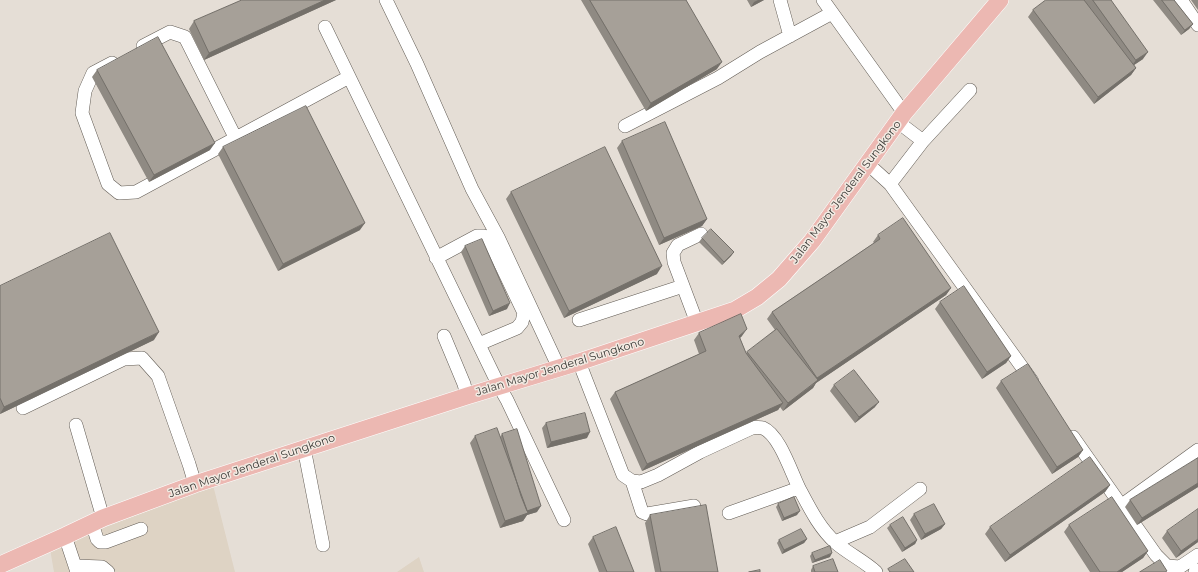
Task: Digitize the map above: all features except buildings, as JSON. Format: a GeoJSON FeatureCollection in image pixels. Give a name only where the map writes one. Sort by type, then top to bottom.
{"type":"FeatureCollection","features":[{"type":"Feature","properties":{"kind":"main road","name":"Jalan Mayor Jenderal Sungkono"},"geometry":{"type":"LineString","coordinates":[[0,565],[66,536],[97,520],[195,484],[467,396],[579,362],[735,310],[757,297],[779,280],[812,241],[901,117],[1000,0]]}},
{"type":"Feature","properties":{"kind":"street"},"geometry":{"type":"LineString","coordinates":[[386,0],[417,64],[472,189],[498,237],[559,368]]}},
{"type":"Feature","properties":{"kind":"street"},"geometry":{"type":"LineString","coordinates":[[780,0],[790,36]]}},
{"type":"Feature","properties":{"kind":"street"},"geometry":{"type":"LineString","coordinates":[[823,0],[901,117],[923,141]]}},
{"type":"Feature","properties":{"kind":"street"},"geometry":{"type":"LineString","coordinates":[[1181,0],[1198,25]]}},
{"type":"Feature","properties":{"kind":"street"},"geometry":{"type":"LineString","coordinates":[[625,126],[718,78],[760,52],[832,13]]}},
{"type":"Feature","properties":{"kind":"street"},"geometry":{"type":"LineString","coordinates":[[325,27],[436,258],[499,386],[508,400],[564,520]]}},
{"type":"Feature","properties":{"kind":"street"},"geometry":{"type":"LineString","coordinates":[[135,50],[170,32],[185,37],[236,139]]}},
{"type":"Feature","properties":{"kind":"street"},"geometry":{"type":"LineString","coordinates":[[121,58],[93,73],[85,91],[82,113],[108,184],[119,193],[136,192],[349,77]]}},
{"type":"Feature","properties":{"kind":"street"},"geometry":{"type":"LineString","coordinates":[[890,184],[923,141],[970,90]]}},
{"type":"Feature","properties":{"kind":"street"},"geometry":{"type":"LineString","coordinates":[[868,164],[890,184],[1039,390]]}},
{"type":"Feature","properties":{"kind":"street"},"geometry":{"type":"LineString","coordinates":[[697,323],[682,286],[674,262],[673,253],[678,245],[700,234]]}},
{"type":"Feature","properties":{"kind":"street"},"geometry":{"type":"LineString","coordinates":[[436,258],[477,236],[484,236],[490,242],[524,313],[522,322],[517,328],[479,344]]}},
{"type":"Feature","properties":{"kind":"street"},"geometry":{"type":"LineString","coordinates":[[578,320],[682,286]]}},
{"type":"Feature","properties":{"kind":"street"},"geometry":{"type":"LineString","coordinates":[[444,336],[464,384],[467,396]]}},
{"type":"Feature","properties":{"kind":"street"},"geometry":{"type":"LineString","coordinates":[[23,408],[124,359],[142,358],[158,376],[195,484]]}},
{"type":"Feature","properties":{"kind":"street"},"geometry":{"type":"LineString","coordinates":[[579,362],[623,475],[632,481],[641,482],[754,427],[763,428],[772,435],[777,442],[788,462],[799,488],[817,520],[836,542],[852,555],[869,565],[876,572]]}},
{"type":"Feature","properties":{"kind":"street"},"geometry":{"type":"LineString","coordinates":[[76,425],[97,520],[97,539],[100,542],[106,542],[141,529]]}},
{"type":"Feature","properties":{"kind":"street"},"geometry":{"type":"LineString","coordinates":[[1066,428],[1156,555],[1167,566],[1180,567],[1198,555]]}},
{"type":"Feature","properties":{"kind":"street"},"geometry":{"type":"LineString","coordinates":[[304,448],[324,545]]}},
{"type":"Feature","properties":{"kind":"street"},"geometry":{"type":"LineString","coordinates":[[1122,505],[1198,450]]}},
{"type":"Feature","properties":{"kind":"street"},"geometry":{"type":"LineString","coordinates":[[632,481],[642,512],[647,514],[694,506]]}},
{"type":"Feature","properties":{"kind":"street"},"geometry":{"type":"LineString","coordinates":[[730,513],[799,488]]}},
{"type":"Feature","properties":{"kind":"street"},"geometry":{"type":"LineString","coordinates":[[836,542],[870,527],[920,489]]}},
{"type":"Feature","properties":{"kind":"street"},"geometry":{"type":"LineString","coordinates":[[66,536],[76,569],[102,567],[108,572]]}},
{"type":"Feature","properties":{"kind":"shaded area"},"geometry":{"type":"Polygon","coordinates":[[[213,485],[235,572],[54,572],[50,549],[213,485]]]}},
{"type":"Feature","properties":{"kind":"shaded area"},"geometry":{"type":"Polygon","coordinates":[[[419,557],[424,572],[397,572],[419,557]]]}}]}
